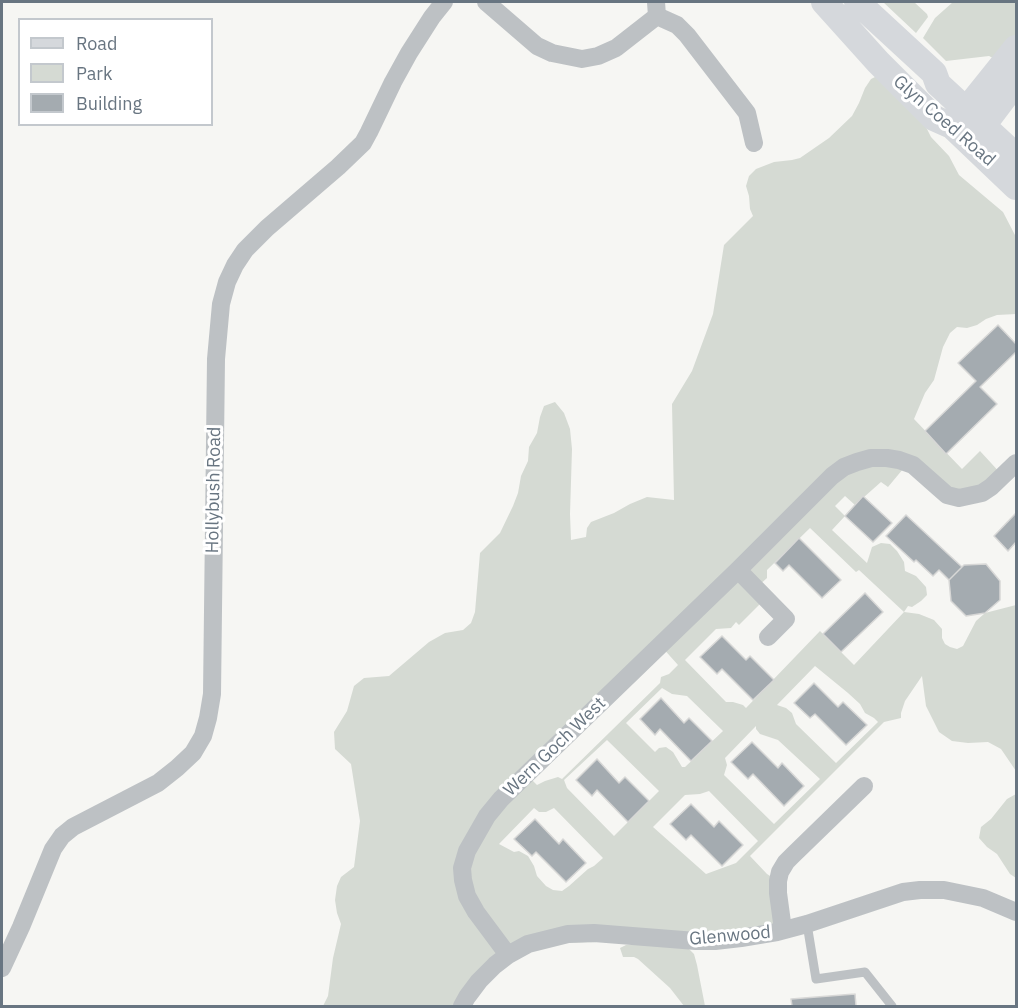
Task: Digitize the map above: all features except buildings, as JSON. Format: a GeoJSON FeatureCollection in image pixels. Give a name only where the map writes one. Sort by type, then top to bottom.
{"type":"FeatureCollection","features":[{"type":"Feature","properties":{"kind":"street","name":"Hollybush Road"},"geometry":{"type":"LineString","coordinates":[[2,968],[53,849],[62,836],[73,826],[158,783],[193,753],[203,736],[212,694],[216,359],[221,304],[227,282],[245,250],[363,143],[404,62],[444,2]]}},
{"type":"Feature","properties":{"kind":"street"},"geometry":{"type":"LineString","coordinates":[[486,2],[537,46],[552,53],[582,59],[598,56],[616,48],[656,9],[687,35],[747,113],[754,143]]}},
{"type":"Feature","properties":{"kind":"street","name":"Glyn Coed Road"},"geometry":{"type":"LineString","coordinates":[[824,2],[878,62],[934,118],[968,126],[1017,156]]}},
{"type":"Feature","properties":{"kind":"street","name":"Glyn Coed Road"},"geometry":{"type":"LineString","coordinates":[[857,2],[934,74],[938,84],[968,126],[1017,187]]}},
{"type":"Feature","properties":{"kind":"street"},"geometry":{"type":"LineString","coordinates":[[968,126],[990,79],[1017,48]]}},
{"type":"Feature","properties":{"kind":"street","name":"Glyn Coed Road"},"geometry":{"type":"LineString","coordinates":[[934,74],[959,81],[974,82],[990,79]]}},
{"type":"Feature","properties":{"kind":"street"},"geometry":{"type":"LineString","coordinates":[[968,126],[1017,82]]}},
{"type":"Feature","properties":{"kind":"street","name":"Wern Goch West"},"geometry":{"type":"LineString","coordinates":[[508,956],[476,912],[467,896],[463,880],[462,868],[467,851],[487,816],[501,799],[832,476],[857,462],[871,458],[899,460],[913,465],[947,495],[959,498],[982,493],[1017,463]]}},
{"type":"Feature","properties":{"kind":"street"},"geometry":{"type":"LineString","coordinates":[[738,570],[786,619],[768,637]]}},
{"type":"Feature","properties":{"kind":"street"},"geometry":{"type":"LineString","coordinates":[[783,930],[778,893],[780,872],[786,862],[864,786]]}},
{"type":"Feature","properties":{"kind":"street","name":"Glenwood"},"geometry":{"type":"LineString","coordinates":[[462,1006],[479,981],[508,956],[528,944],[568,934],[594,933],[666,940],[715,941],[741,938],[807,924],[903,892],[920,890],[944,890],[983,898],[1017,912]]}},
{"type":"Feature","properties":{"kind":"lane"},"geometry":{"type":"LineString","coordinates":[[807,924],[816,979],[865,972],[892,1006]]}},
{"type":"Feature","properties":{"kind":"green space"},"geometry":{"type":"Polygon","coordinates":[[[883,2],[914,2],[928,17],[916,33],[883,2]]]}},
{"type":"Feature","properties":{"kind":"green space"},"geometry":{"type":"Polygon","coordinates":[[[953,2],[1016,2],[1016,35],[995,59],[989,56],[946,61],[923,38],[935,18],[953,2]]]}},
{"type":"Feature","properties":{"kind":"green space"},"geometry":{"type":"Polygon","coordinates":[[[877,76],[921,117],[931,137],[949,156],[959,175],[1003,212],[1016,237],[1016,314],[997,315],[967,328],[957,327],[950,333],[943,347],[934,380],[925,393],[914,419],[962,469],[980,451],[1003,476],[959,498],[908,463],[888,487],[881,482],[855,505],[845,496],[835,506],[845,516],[832,530],[867,563],[872,547],[881,543],[890,544],[904,562],[905,571],[916,576],[926,587],[927,595],[912,607],[908,606],[904,612],[919,614],[934,620],[942,629],[945,644],[950,647],[957,649],[963,646],[976,621],[985,613],[1016,605],[1016,771],[1001,749],[988,742],[952,741],[939,732],[926,706],[922,676],[905,701],[901,718],[884,722],[750,856],[767,874],[778,881],[783,930],[666,940],[528,944],[462,1006],[323,1006],[328,996],[333,958],[341,924],[335,900],[337,886],[341,877],[354,867],[360,821],[351,764],[335,749],[334,732],[347,711],[354,686],[364,678],[389,676],[429,642],[445,633],[463,630],[471,623],[475,612],[480,553],[500,533],[513,506],[521,476],[528,461],[529,447],[537,433],[544,406],[555,402],[564,413],[570,429],[572,449],[571,540],[586,537],[587,528],[591,522],[647,497],[674,500],[672,404],[692,371],[713,314],[724,245],[753,216],[746,186],[749,176],[756,169],[774,162],[800,158],[829,138],[852,116],[871,79],[877,76]],[[810,528],[767,570],[767,578],[756,588],[766,598],[739,625],[736,622],[731,628],[716,629],[685,660],[726,702],[743,705],[746,708],[820,631],[854,665],[904,612],[859,570],[856,572],[810,528]],[[661,646],[527,775],[537,785],[558,777],[562,779],[660,683],[661,677],[669,674],[678,665],[661,646]],[[815,666],[777,705],[792,713],[796,724],[836,763],[878,722],[865,713],[860,704],[815,666]],[[662,688],[626,723],[655,752],[659,748],[666,747],[673,752],[682,767],[685,767],[723,731],[687,696],[672,694],[662,688]],[[756,726],[725,758],[727,765],[724,775],[774,824],[820,779],[778,740],[760,734],[756,726]],[[607,740],[564,780],[567,788],[614,836],[659,791],[607,740]],[[709,791],[685,795],[653,827],[706,874],[736,863],[758,841],[709,791]],[[534,808],[499,844],[514,852],[519,851],[528,856],[537,876],[546,886],[562,891],[603,858],[554,808],[546,812],[539,812],[534,808]]]}},
{"type":"Feature","properties":{"kind":"green space"},"geometry":{"type":"Polygon","coordinates":[[[1016,794],[1016,878],[1010,874],[997,854],[979,838],[981,827],[991,819],[1007,799],[1016,794]]]}},
{"type":"Feature","properties":{"kind":"green space"},"geometry":{"type":"Polygon","coordinates":[[[626,945],[657,945],[689,949],[694,954],[705,1006],[684,1006],[670,988],[638,959],[623,957],[620,948],[626,945]]]}}]}
